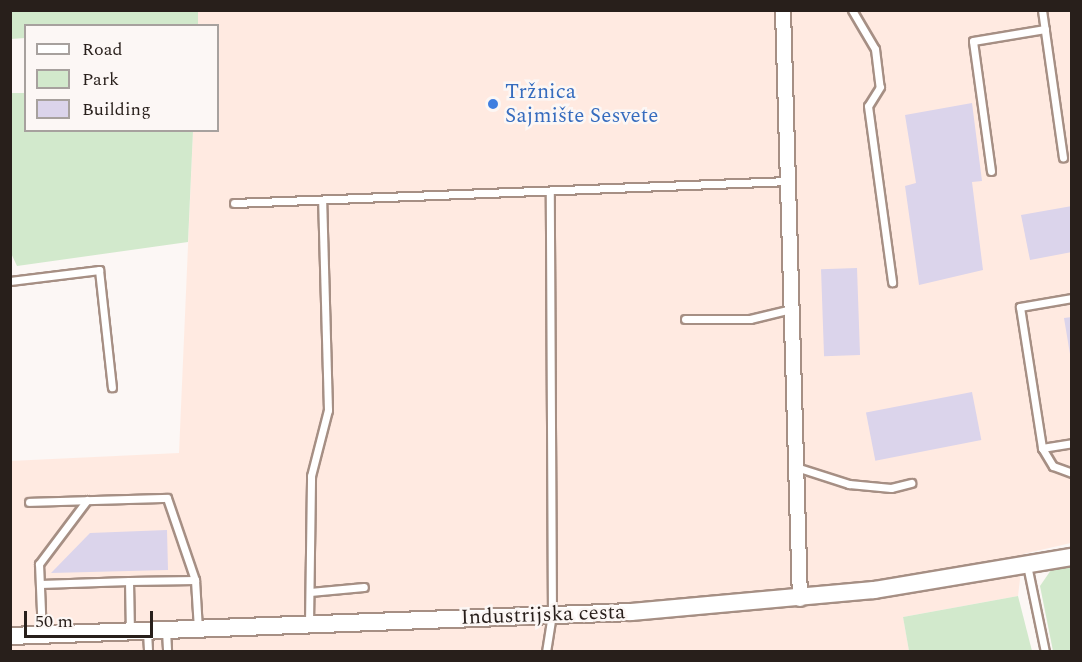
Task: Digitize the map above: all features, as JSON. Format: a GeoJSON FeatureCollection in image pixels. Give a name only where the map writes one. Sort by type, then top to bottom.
{"type":"FeatureCollection","features":[{"type":"Feature","properties":{"kind":"street"},"geometry":{"type":"LineString","coordinates":[[783,10],[800,599]]}},
{"type":"Feature","properties":{"kind":"street","name":"Industrijska cesta"},"geometry":{"type":"LineString","coordinates":[[10,636],[552,616],[800,599],[1026,565],[1071,556]]}},
{"type":"Feature","properties":{"kind":"lane"},"geometry":{"type":"LineString","coordinates":[[852,10],[874,49],[879,77],[880,87],[868,106],[892,282]]}},
{"type":"Feature","properties":{"kind":"lane"},"geometry":{"type":"LineString","coordinates":[[1042,10],[1063,158]]}},
{"type":"Feature","properties":{"kind":"lane"},"geometry":{"type":"LineString","coordinates":[[991,171],[973,41],[1045,29]]}},
{"type":"Feature","properties":{"kind":"lane"},"geometry":{"type":"LineString","coordinates":[[234,203],[788,181]]}},
{"type":"Feature","properties":{"kind":"lane"},"geometry":{"type":"LineString","coordinates":[[546,651],[552,616],[550,192]]}},
{"type":"Feature","properties":{"kind":"lane"},"geometry":{"type":"LineString","coordinates":[[309,625],[311,476],[328,410],[322,200]]}},
{"type":"Feature","properties":{"kind":"lane"},"geometry":{"type":"LineString","coordinates":[[10,281],[99,270],[112,387]]}},
{"type":"Feature","properties":{"kind":"lane"},"geometry":{"type":"LineString","coordinates":[[1071,298],[1020,308],[1042,448],[1053,466],[1071,473]]}},
{"type":"Feature","properties":{"kind":"lane"},"geometry":{"type":"LineString","coordinates":[[685,319],[750,319],[791,309]]}},
{"type":"Feature","properties":{"kind":"lane"},"geometry":{"type":"LineString","coordinates":[[1042,448],[1071,443]]}},
{"type":"Feature","properties":{"kind":"lane"},"geometry":{"type":"LineString","coordinates":[[796,467],[849,484],[891,488],[911,483]]}},
{"type":"Feature","properties":{"kind":"lane"},"geometry":{"type":"LineString","coordinates":[[29,502],[166,498],[195,580],[198,629]]}},
{"type":"Feature","properties":{"kind":"lane"},"geometry":{"type":"LineString","coordinates":[[42,635],[39,564],[87,500]]}},
{"type":"Feature","properties":{"kind":"lane"},"geometry":{"type":"LineString","coordinates":[[1026,565],[1045,651]]}},
{"type":"Feature","properties":{"kind":"lane"},"geometry":{"type":"LineString","coordinates":[[40,584],[195,580]]}},
{"type":"Feature","properties":{"kind":"lane"},"geometry":{"type":"LineString","coordinates":[[129,581],[139,632],[148,651]]}},
{"type":"Feature","properties":{"kind":"lane"},"geometry":{"type":"LineString","coordinates":[[310,592],[364,587]]}},
{"type":"Feature","properties":{"kind":"lane"},"geometry":{"type":"LineString","coordinates":[[166,630],[167,651]]}},
{"type":"Feature","properties":{"kind":"shaded area"},"geometry":{"type":"Polygon","coordinates":[[[198,11],[1071,11],[1071,543],[1023,554],[1018,596],[903,617],[909,651],[11,651],[10,461],[179,453],[193,132],[219,132],[219,24],[198,24],[198,11]]]}},
{"type":"Feature","properties":{"kind":"green space"},"geometry":{"type":"Polygon","coordinates":[[[198,10],[198,24],[24,24],[24,38],[11,39],[10,11],[198,10]]]}},
{"type":"Feature","properties":{"kind":"green space"},"geometry":{"type":"Polygon","coordinates":[[[11,93],[24,93],[24,132],[193,132],[188,242],[17,266],[10,251],[11,93]]]}},
{"type":"Feature","properties":{"kind":"green space"},"geometry":{"type":"Polygon","coordinates":[[[1071,566],[1071,651],[1053,651],[1040,586],[1051,570],[1071,566]]]}},
{"type":"Feature","properties":{"kind":"green space"},"geometry":{"type":"Polygon","coordinates":[[[1018,596],[1032,651],[909,651],[903,617],[1018,596]]]}},
{"type":"Feature","properties":{"kind":"building"},"geometry":{"type":"Polygon","coordinates":[[[972,103],[982,181],[972,182],[983,270],[919,285],[905,186],[916,183],[905,115],[972,103]]]}},
{"type":"Feature","properties":{"kind":"building"},"geometry":{"type":"Polygon","coordinates":[[[1072,206],[1072,252],[1030,260],[1021,215],[1072,206]]]}},
{"type":"Feature","properties":{"kind":"building"},"geometry":{"type":"Polygon","coordinates":[[[857,268],[860,355],[824,356],[821,269],[857,268]]]}},
{"type":"Feature","properties":{"kind":"building"},"geometry":{"type":"Polygon","coordinates":[[[1072,317],[1072,354],[1070,354],[1064,318],[1072,317]]]}},
{"type":"Feature","properties":{"kind":"building"},"geometry":{"type":"Polygon","coordinates":[[[972,392],[981,440],[875,461],[866,413],[972,392]]]}},
{"type":"Feature","properties":{"kind":"building"},"geometry":{"type":"Polygon","coordinates":[[[167,530],[168,570],[51,573],[90,533],[167,530]]]}},
{"type":"Feature","properties":{"kind":"place","name":"Tržnica Sajmište Sesvete"},"geometry":{"type":"Point","coordinates":[493,104]}}]}
